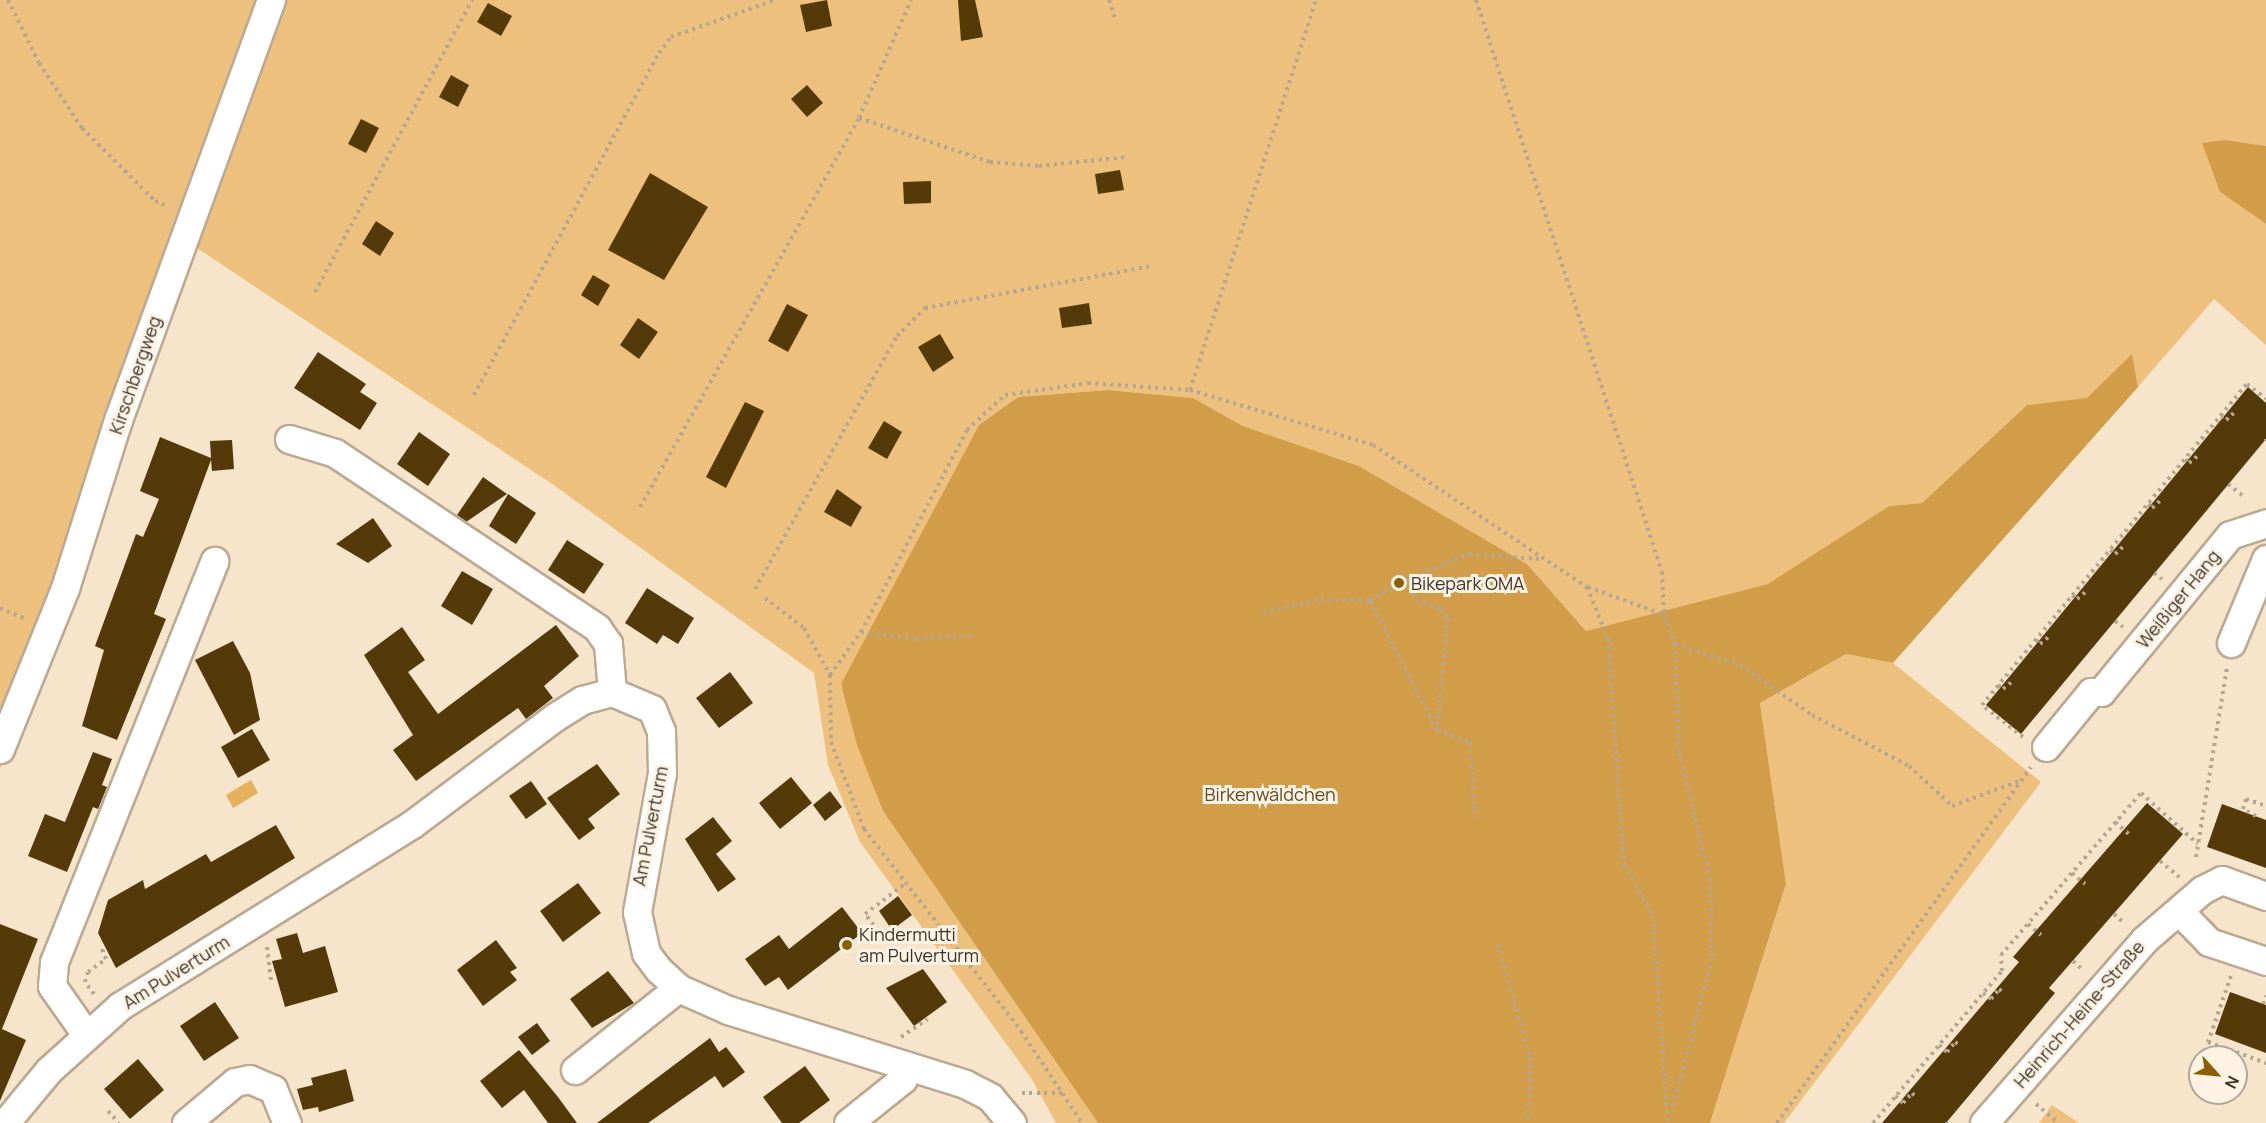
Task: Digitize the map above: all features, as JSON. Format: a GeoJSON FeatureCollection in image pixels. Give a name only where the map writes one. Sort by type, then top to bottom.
{"type":"FeatureCollection","features":[{"type":"Feature","properties":{"kind":"street","name":"Kirschbergweg"},"geometry":{"type":"LineString","coordinates":[[0,749],[65,588],[192,216],[271,0]]}},
{"type":"Feature","properties":{"kind":"street"},"geometry":{"type":"LineString","coordinates":[[289,439],[335,453],[597,628],[608,644],[612,692]]}},
{"type":"Feature","properties":{"kind":"street","name":"Weißiger Hang"},"geometry":{"type":"LineString","coordinates":[[2039,746],[2091,692],[2101,692],[2230,536],[2266,523]]}},
{"type":"Feature","properties":{"kind":"street"},"geometry":{"type":"LineString","coordinates":[[2229,655],[2266,559]]}},
{"type":"Feature","properties":{"kind":"street"},"geometry":{"type":"LineString","coordinates":[[85,1033],[52,986],[54,962],[214,561]]}},
{"type":"Feature","properties":{"kind":"street","name":"Am Pulverturm"},"geometry":{"type":"LineString","coordinates":[[5,1123],[85,1033],[411,825],[555,717],[582,700],[612,692],[651,709],[661,731],[662,773],[638,893],[638,927],[646,953],[678,988],[728,1010],[898,1055],[990,1097],[1012,1123]]}},
{"type":"Feature","properties":{"kind":"street","name":"Heinrich-Heine-Straße"},"geometry":{"type":"LineString","coordinates":[[1984,1123],[2144,940],[2222,880],[2266,896]]}},
{"type":"Feature","properties":{"kind":"street"},"geometry":{"type":"LineString","coordinates":[[2180,912],[2209,942],[2266,961]]}},
{"type":"Feature","properties":{"kind":"street"},"geometry":{"type":"LineString","coordinates":[[575,1070],[678,988]]}},
{"type":"Feature","properties":{"kind":"street"},"geometry":{"type":"LineString","coordinates":[[848,1123],[903,1079],[898,1055]]}},
{"type":"Feature","properties":{"kind":"street"},"geometry":{"type":"LineString","coordinates":[[186,1123],[235,1082],[249,1080],[273,1089],[287,1123]]}},
{"type":"Feature","properties":{"kind":"path"},"geometry":{"type":"LineString","coordinates":[[8,0],[39,63],[82,128],[155,201],[192,216]]}},
{"type":"Feature","properties":{"kind":"path"},"geometry":{"type":"LineString","coordinates":[[315,292],[472,0]]}},
{"type":"Feature","properties":{"kind":"path"},"geometry":{"type":"LineString","coordinates":[[474,395],[659,53],[671,37],[775,0]]}},
{"type":"Feature","properties":{"kind":"path"},"geometry":{"type":"LineString","coordinates":[[640,507],[859,118],[911,0]]}},
{"type":"Feature","properties":{"kind":"path"},"geometry":{"type":"LineString","coordinates":[[1109,0],[1116,22]]}},
{"type":"Feature","properties":{"kind":"path"},"geometry":{"type":"LineString","coordinates":[[1190,390],[1316,0]]}},
{"type":"Feature","properties":{"kind":"path"},"geometry":{"type":"LineString","coordinates":[[1476,0],[1662,572],[1664,615],[1675,644],[1679,753],[1710,878],[1712,958],[1668,1123]]}},
{"type":"Feature","properties":{"kind":"path"},"geometry":{"type":"LineString","coordinates":[[859,118],[990,162],[1039,166],[1127,157]]}},
{"type":"Feature","properties":{"kind":"path"},"geometry":{"type":"LineString","coordinates":[[755,589],[897,336],[925,308],[1152,266]]}},
{"type":"Feature","properties":{"kind":"path"},"geometry":{"type":"LineString","coordinates":[[830,675],[861,632],[967,430],[1005,395],[1088,383],[1190,390],[1373,445],[1587,587],[1664,615]]}},
{"type":"Feature","properties":{"kind":"path"},"geometry":{"type":"LineString","coordinates":[[1777,1123],[1806,1076],[1997,822],[2039,746],[1982,705],[2247,384],[2266,399]]}},
{"type":"Feature","properties":{"kind":"path"},"geometry":{"type":"LineString","coordinates":[[2221,416],[2226,420],[2236,411]]}},
{"type":"Feature","properties":{"kind":"path"},"geometry":{"type":"LineString","coordinates":[[2185,459],[2189,463],[2200,454]]}},
{"type":"Feature","properties":{"kind":"path"},"geometry":{"type":"LineString","coordinates":[[2228,484],[2242,495]]}},
{"type":"Feature","properties":{"kind":"path"},"geometry":{"type":"LineString","coordinates":[[2148,504],[2152,508],[2163,499]]}},
{"type":"Feature","properties":{"kind":"path"},"geometry":{"type":"LineString","coordinates":[[2110,550],[2115,554],[2125,545]]}},
{"type":"Feature","properties":{"kind":"path"},"geometry":{"type":"LineString","coordinates":[[1263,613],[1321,600],[1370,602],[1407,580],[1469,554],[1544,559]]}},
{"type":"Feature","properties":{"kind":"path"},"geometry":{"type":"LineString","coordinates":[[1407,580],[1416,600],[1442,609],[1448,618],[1437,730]]}},
{"type":"Feature","properties":{"kind":"path"},"geometry":{"type":"LineString","coordinates":[[1587,587],[1608,639],[1624,865],[1653,916],[1671,1113]]}},
{"type":"Feature","properties":{"kind":"path"},"geometry":{"type":"LineString","coordinates":[[2072,595],[2077,599],[2087,591]]}},
{"type":"Feature","properties":{"kind":"path"},"geometry":{"type":"LineString","coordinates":[[765,598],[804,628],[830,675],[831,742],[841,778],[864,829],[1063,1092],[1082,1123]]}},
{"type":"Feature","properties":{"kind":"path"},"geometry":{"type":"LineString","coordinates":[[1370,602],[1437,730],[1470,742],[1475,818]]}},
{"type":"Feature","properties":{"kind":"path"},"geometry":{"type":"LineString","coordinates":[[0,608],[29,621]]}},
{"type":"Feature","properties":{"kind":"path"},"geometry":{"type":"LineString","coordinates":[[861,632],[916,639],[974,636]]}},
{"type":"Feature","properties":{"kind":"path"},"geometry":{"type":"LineString","coordinates":[[2036,640],[2040,644],[2049,636]]}},
{"type":"Feature","properties":{"kind":"path"},"geometry":{"type":"LineString","coordinates":[[1675,644],[1740,665],[1812,715],[1910,766],[1952,806],[2021,781]]}},
{"type":"Feature","properties":{"kind":"path"},"geometry":{"type":"LineString","coordinates":[[2196,857],[2229,655]]}},
{"type":"Feature","properties":{"kind":"path"},"geometry":{"type":"LineString","coordinates":[[1998,685],[2002,689],[2013,681]]}},
{"type":"Feature","properties":{"kind":"path"},"geometry":{"type":"LineString","coordinates":[[1873,1123],[2002,971],[2001,954],[2141,793],[2198,844]]}},
{"type":"Feature","properties":{"kind":"path"},"geometry":{"type":"LineString","coordinates":[[2256,816],[2243,809],[2246,799],[2266,806]]}},
{"type":"Feature","properties":{"kind":"path"},"geometry":{"type":"LineString","coordinates":[[2115,822],[2129,834]]}},
{"type":"Feature","properties":{"kind":"path"},"geometry":{"type":"LineString","coordinates":[[2160,861],[2177,876]]}},
{"type":"Feature","properties":{"kind":"path"},"geometry":{"type":"LineString","coordinates":[[2072,872],[2085,884]]}},
{"type":"Feature","properties":{"kind":"path"},"geometry":{"type":"LineString","coordinates":[[878,931],[865,914],[906,883]]}},
{"type":"Feature","properties":{"kind":"path"},"geometry":{"type":"LineString","coordinates":[[2028,924],[2041,935]]}},
{"type":"Feature","properties":{"kind":"path"},"geometry":{"type":"LineString","coordinates":[[1498,944],[1530,1057],[1528,1123]]}},
{"type":"Feature","properties":{"kind":"path"},"geometry":{"type":"LineString","coordinates":[[267,948],[271,980]]}},
{"type":"Feature","properties":{"kind":"path"},"geometry":{"type":"LineString","coordinates":[[94,1004],[96,996],[85,982],[88,972],[106,959],[102,950]]}},
{"type":"Feature","properties":{"kind":"path"},"geometry":{"type":"LineString","coordinates":[[2235,964],[2208,1042],[2266,1063]]}},
{"type":"Feature","properties":{"kind":"path"},"geometry":{"type":"LineString","coordinates":[[1983,993],[1991,999],[1999,989],[2003,993]]}},
{"type":"Feature","properties":{"kind":"path"},"geometry":{"type":"LineString","coordinates":[[2263,1004],[2266,996]]}},
{"type":"Feature","properties":{"kind":"path"},"geometry":{"type":"LineString","coordinates":[[898,1055],[928,1019]]}},
{"type":"Feature","properties":{"kind":"path"},"geometry":{"type":"LineString","coordinates":[[1939,1045],[1947,1052],[1955,1042],[1959,1045]]}},
{"type":"Feature","properties":{"kind":"path"},"geometry":{"type":"LineString","coordinates":[[1015,1094],[1063,1092]]}},
{"type":"Feature","properties":{"kind":"path"},"geometry":{"type":"LineString","coordinates":[[1895,1096],[1903,1103],[1912,1093],[1915,1096]]}},
{"type":"Feature","properties":{"kind":"path"},"geometry":{"type":"LineString","coordinates":[[2042,1110],[2059,1123]]}},
{"type":"Feature","properties":{"kind":"path"},"geometry":{"type":"LineString","coordinates":[[108,1111],[119,1123]]}},
{"type":"Feature","properties":{"kind":"shaded area"},"geometry":{"type":"Polygon","coordinates":[[[0,0],[2266,0],[2266,146],[2225,140],[2220,192],[2266,224],[2266,345],[2214,299],[2138,387],[2132,355],[2087,399],[2027,405],[1922,503],[1889,506],[1768,585],[1586,631],[1527,564],[1359,466],[1243,426],[1193,398],[1108,390],[1018,397],[979,425],[841,685],[883,811],[1098,1123],[1056,1123],[1031,1078],[860,842],[828,765],[814,673],[555,486],[191,244],[0,769],[0,0]]]}},
{"type":"Feature","properties":{"kind":"shaded area"},"geometry":{"type":"Polygon","coordinates":[[[1846,654],[1893,663],[2041,782],[1784,1123],[1710,1123],[1786,884],[1760,703],[1846,654]]]}},
{"type":"Feature","properties":{"kind":"shaded area"},"geometry":{"type":"Polygon","coordinates":[[[251,780],[258,793],[233,808],[226,795],[251,780]]]}},
{"type":"Feature","properties":{"kind":"shaded area"},"geometry":{"type":"Polygon","coordinates":[[[2052,1105],[2079,1123],[2039,1123],[2052,1105]]]}},
{"type":"Feature","properties":{"kind":"green space"},"geometry":{"type":"Polygon","coordinates":[[[2225,140],[2266,146],[2266,224],[2220,192],[2202,143],[2225,140]]]}},
{"type":"Feature","properties":{"kind":"green space","name":"Birkenwäldchen"},"geometry":{"type":"Polygon","coordinates":[[[2132,354],[2138,387],[1893,663],[1846,654],[1760,703],[1786,884],[1710,1123],[1098,1123],[883,811],[857,745],[841,684],[979,425],[1018,397],[1108,390],[1193,398],[1243,426],[1359,466],[1527,564],[1586,631],[1768,584],[1889,506],[1922,503],[2027,405],[2087,398],[2132,354]]]}},
{"type":"Feature","properties":{"kind":"building"},"geometry":{"type":"Polygon","coordinates":[[[827,0],[832,26],[806,32],[800,5],[827,0]]]}},
{"type":"Feature","properties":{"kind":"building"},"geometry":{"type":"Polygon","coordinates":[[[958,0],[975,0],[983,37],[961,41],[958,0]]]}},
{"type":"Feature","properties":{"kind":"building"},"geometry":{"type":"Polygon","coordinates":[[[488,3],[512,16],[501,36],[477,22],[488,3]]]}},
{"type":"Feature","properties":{"kind":"building"},"geometry":{"type":"Polygon","coordinates":[[[451,75],[469,85],[458,107],[439,97],[451,75]]]}},
{"type":"Feature","properties":{"kind":"building"},"geometry":{"type":"Polygon","coordinates":[[[807,85],[823,103],[807,117],[791,99],[807,85]]]}},
{"type":"Feature","properties":{"kind":"building"},"geometry":{"type":"Polygon","coordinates":[[[361,119],[379,128],[366,153],[348,144],[361,119]]]}},
{"type":"Feature","properties":{"kind":"building"},"geometry":{"type":"Polygon","coordinates":[[[1120,170],[1124,190],[1098,194],[1095,174],[1120,170]]]}},
{"type":"Feature","properties":{"kind":"building"},"geometry":{"type":"Polygon","coordinates":[[[650,173],[708,207],[664,280],[608,250],[650,173]]]}},
{"type":"Feature","properties":{"kind":"building"},"geometry":{"type":"Polygon","coordinates":[[[931,181],[931,203],[904,204],[903,182],[931,181]]]}},
{"type":"Feature","properties":{"kind":"building"},"geometry":{"type":"Polygon","coordinates":[[[376,221],[394,233],[380,256],[362,244],[376,221]]]}},
{"type":"Feature","properties":{"kind":"building"},"geometry":{"type":"Polygon","coordinates":[[[593,275],[610,285],[598,306],[581,295],[593,275]]]}},
{"type":"Feature","properties":{"kind":"building"},"geometry":{"type":"Polygon","coordinates":[[[1089,303],[1092,324],[1062,328],[1059,308],[1089,303]]]}},
{"type":"Feature","properties":{"kind":"building"},"geometry":{"type":"Polygon","coordinates":[[[787,304],[808,315],[788,352],[768,341],[787,304]]]}},
{"type":"Feature","properties":{"kind":"building"},"geometry":{"type":"Polygon","coordinates":[[[638,318],[658,332],[639,359],[620,345],[638,318]]]}},
{"type":"Feature","properties":{"kind":"building"},"geometry":{"type":"Polygon","coordinates":[[[940,334],[954,358],[933,372],[918,347],[940,334]]]}},
{"type":"Feature","properties":{"kind":"building"},"geometry":{"type":"Polygon","coordinates":[[[318,352],[366,384],[360,392],[377,403],[360,430],[294,388],[318,352]]]}},
{"type":"Feature","properties":{"kind":"building"},"geometry":{"type":"Polygon","coordinates":[[[2248,387],[2266,403],[2266,439],[2021,734],[1986,705],[2248,387]]]}},
{"type":"Feature","properties":{"kind":"building"},"geometry":{"type":"Polygon","coordinates":[[[745,402],[764,411],[726,488],[706,477],[745,402]]]}},
{"type":"Feature","properties":{"kind":"building"},"geometry":{"type":"Polygon","coordinates":[[[884,421],[902,432],[887,459],[868,448],[884,421]]]}},
{"type":"Feature","properties":{"kind":"building"},"geometry":{"type":"Polygon","coordinates":[[[419,432],[450,454],[428,486],[397,464],[419,432]]]}},
{"type":"Feature","properties":{"kind":"building"},"geometry":{"type":"Polygon","coordinates":[[[160,437],[211,458],[210,441],[232,440],[234,469],[212,471],[211,460],[154,614],[166,619],[117,740],[82,726],[104,650],[95,646],[136,534],[143,537],[159,499],[140,491],[160,437]]]}},
{"type":"Feature","properties":{"kind":"building"},"geometry":{"type":"Polygon","coordinates":[[[483,477],[507,494],[466,522],[457,515],[483,477]]]}},
{"type":"Feature","properties":{"kind":"building"},"geometry":{"type":"Polygon","coordinates":[[[837,489],[862,507],[851,527],[824,512],[837,489]]]}},
{"type":"Feature","properties":{"kind":"building"},"geometry":{"type":"Polygon","coordinates":[[[508,494],[536,513],[516,544],[489,526],[508,494]]]}},
{"type":"Feature","properties":{"kind":"building"},"geometry":{"type":"Polygon","coordinates":[[[373,518],[392,546],[368,563],[336,544],[373,518]]]}},
{"type":"Feature","properties":{"kind":"building"},"geometry":{"type":"Polygon","coordinates":[[[567,540],[604,564],[584,594],[548,570],[567,540]]]}},
{"type":"Feature","properties":{"kind":"building"},"geometry":{"type":"Polygon","coordinates":[[[462,571],[493,589],[472,625],[441,606],[462,571]]]}},
{"type":"Feature","properties":{"kind":"building"},"geometry":{"type":"Polygon","coordinates":[[[647,588],[694,618],[678,644],[663,635],[657,644],[625,623],[647,588]]]}},
{"type":"Feature","properties":{"kind":"building"},"geometry":{"type":"Polygon","coordinates":[[[556,625],[579,656],[544,686],[553,698],[526,719],[518,708],[416,781],[393,750],[413,735],[364,655],[402,627],[425,660],[408,672],[438,714],[556,625]]]}},
{"type":"Feature","properties":{"kind":"building"},"geometry":{"type":"Polygon","coordinates":[[[233,641],[250,673],[260,720],[234,735],[195,660],[233,641]]]}},
{"type":"Feature","properties":{"kind":"building"},"geometry":{"type":"Polygon","coordinates":[[[730,672],[753,703],[719,728],[696,698],[730,672]]]}},
{"type":"Feature","properties":{"kind":"building"},"geometry":{"type":"Polygon","coordinates":[[[252,729],[270,760],[238,778],[221,747],[252,729]]]}},
{"type":"Feature","properties":{"kind":"building"},"geometry":{"type":"Polygon","coordinates":[[[93,752],[112,759],[102,785],[107,787],[98,809],[93,807],[67,872],[28,856],[45,814],[65,822],[93,752]]]}},
{"type":"Feature","properties":{"kind":"building"},"geometry":{"type":"Polygon","coordinates":[[[597,764],[620,794],[588,819],[595,828],[579,840],[547,798],[597,764]]]}},
{"type":"Feature","properties":{"kind":"building"},"geometry":{"type":"Polygon","coordinates":[[[791,777],[812,803],[780,829],[759,803],[791,777]]]}},
{"type":"Feature","properties":{"kind":"building"},"geometry":{"type":"Polygon","coordinates":[[[531,781],[547,804],[526,819],[509,796],[531,781]]]}},
{"type":"Feature","properties":{"kind":"building"},"geometry":{"type":"Polygon","coordinates":[[[830,791],[842,807],[825,821],[813,805],[830,791]]]}},
{"type":"Feature","properties":{"kind":"building"},"geometry":{"type":"Polygon","coordinates":[[[2147,803],[2183,834],[2049,988],[2055,993],[1946,1123],[1882,1123],[2019,962],[2013,957],[2147,803]]]}},
{"type":"Feature","properties":{"kind":"building"},"geometry":{"type":"Polygon","coordinates":[[[2222,804],[2266,820],[2266,868],[2207,847],[2222,804]]]}},
{"type":"Feature","properties":{"kind":"building"},"geometry":{"type":"Polygon","coordinates":[[[713,817],[732,841],[716,854],[736,879],[718,892],[685,839],[713,817]]]}},
{"type":"Feature","properties":{"kind":"building"},"geometry":{"type":"Polygon","coordinates":[[[276,825],[295,858],[116,968],[98,933],[108,900],[143,880],[145,889],[206,854],[211,862],[276,825]]]}},
{"type":"Feature","properties":{"kind":"building"},"geometry":{"type":"Polygon","coordinates":[[[578,883],[601,913],[563,942],[540,911],[578,883]]]}},
{"type":"Feature","properties":{"kind":"building"},"geometry":{"type":"Polygon","coordinates":[[[898,896],[912,915],[892,930],[879,911],[898,896]]]}},
{"type":"Feature","properties":{"kind":"building"},"geometry":{"type":"Polygon","coordinates":[[[842,907],[862,933],[788,990],[779,977],[765,986],[745,959],[779,935],[789,949],[842,907]]]}},
{"type":"Feature","properties":{"kind":"building"},"geometry":{"type":"Polygon","coordinates":[[[0,924],[38,939],[2,1029],[26,1040],[0,1101],[0,924]]]}},
{"type":"Feature","properties":{"kind":"building"},"geometry":{"type":"Polygon","coordinates":[[[297,933],[303,953],[325,946],[338,992],[285,1007],[272,961],[282,959],[276,939],[297,933]]]}},
{"type":"Feature","properties":{"kind":"building"},"geometry":{"type":"Polygon","coordinates":[[[496,940],[517,968],[510,972],[517,980],[483,1006],[457,970],[496,940]]]}},
{"type":"Feature","properties":{"kind":"building"},"geometry":{"type":"Polygon","coordinates":[[[923,969],[947,1002],[914,1026],[886,988],[923,969]]]}},
{"type":"Feature","properties":{"kind":"building"},"geometry":{"type":"Polygon","coordinates":[[[608,971],[634,1003],[592,1028],[570,999],[608,971]]]}},
{"type":"Feature","properties":{"kind":"building"},"geometry":{"type":"Polygon","coordinates":[[[2230,992],[2266,1005],[2266,1053],[2215,1034],[2230,992]]]}},
{"type":"Feature","properties":{"kind":"building"},"geometry":{"type":"Polygon","coordinates":[[[215,1002],[239,1038],[204,1061],[180,1026],[215,1002]]]}},
{"type":"Feature","properties":{"kind":"building"},"geometry":{"type":"Polygon","coordinates":[[[537,1023],[550,1041],[532,1055],[518,1037],[537,1023]]]}},
{"type":"Feature","properties":{"kind":"building"},"geometry":{"type":"Polygon","coordinates":[[[710,1038],[719,1052],[726,1047],[745,1072],[723,1088],[715,1076],[648,1123],[597,1123],[710,1038]]]}},
{"type":"Feature","properties":{"kind":"building"},"geometry":{"type":"Polygon","coordinates":[[[519,1050],[577,1123],[548,1123],[524,1090],[502,1108],[480,1081],[519,1050]]]}},
{"type":"Feature","properties":{"kind":"building"},"geometry":{"type":"Polygon","coordinates":[[[138,1059],[164,1090],[130,1119],[104,1089],[138,1059]]]}},
{"type":"Feature","properties":{"kind":"building"},"geometry":{"type":"Polygon","coordinates":[[[805,1066],[830,1100],[799,1123],[782,1123],[763,1097],[805,1066]]]}},
{"type":"Feature","properties":{"kind":"building"},"geometry":{"type":"Polygon","coordinates":[[[346,1069],[354,1101],[319,1112],[318,1107],[303,1110],[297,1089],[313,1085],[311,1078],[346,1069]]]}},
{"type":"Feature","properties":{"kind":"place","name":"Bikepark OMA"},"geometry":{"type":"Point","coordinates":[1399,583]}},
{"type":"Feature","properties":{"kind":"place","name":"Kindermutti am Pulverturm"},"geometry":{"type":"Point","coordinates":[847,945]}}]}
